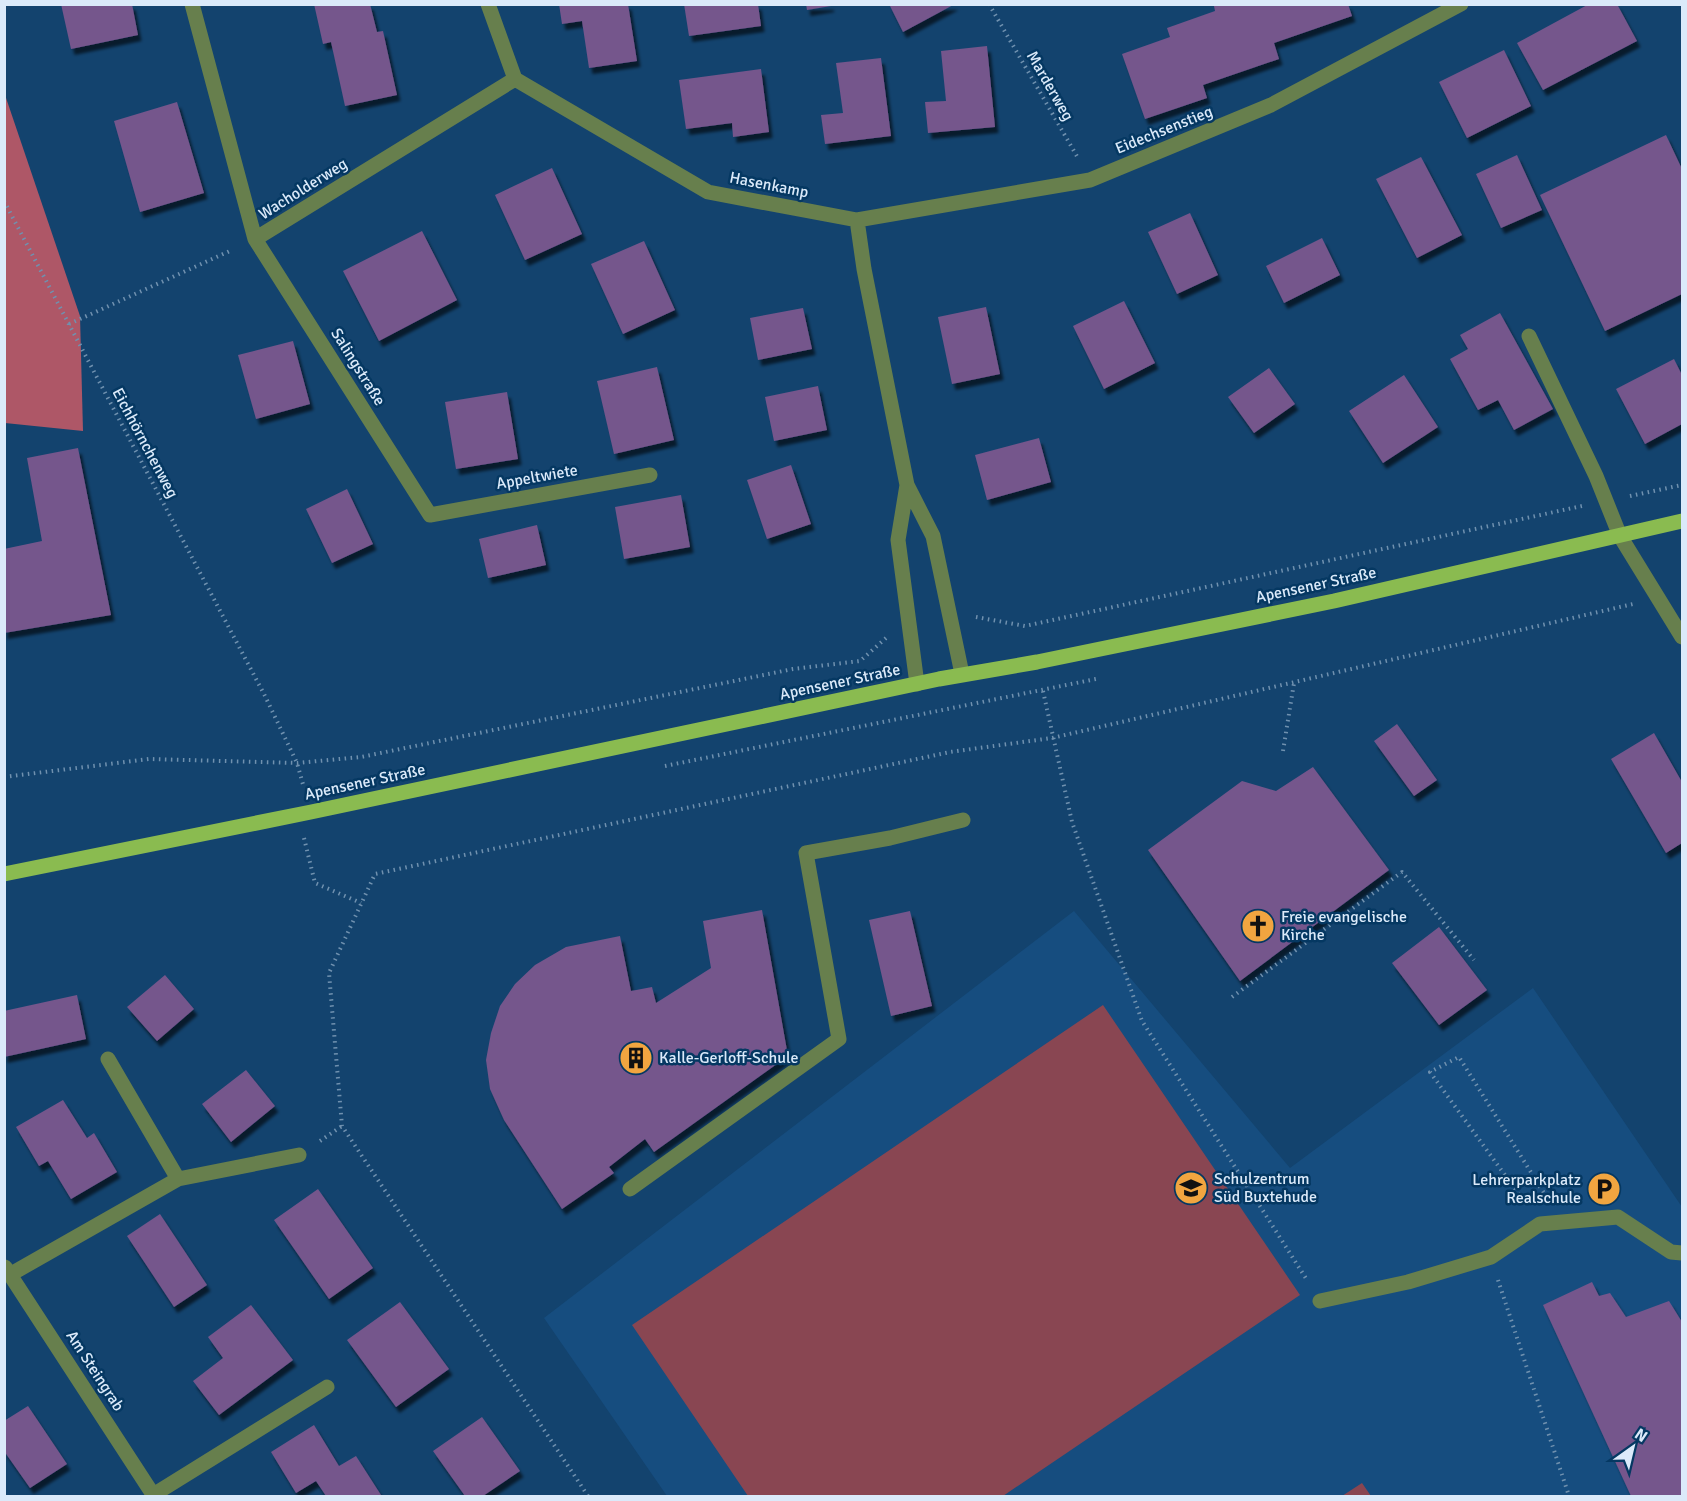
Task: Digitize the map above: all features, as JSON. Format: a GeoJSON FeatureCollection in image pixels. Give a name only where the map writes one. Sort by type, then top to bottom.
{"type":"FeatureCollection","features":[{"type":"Feature","properties":{"kind":"main road","name":"Apensener Straße"},"geometry":{"type":"LineString","coordinates":[[4,874],[311,812],[917,684],[1037,662],[1334,601],[1683,521]]}},
{"type":"Feature","properties":{"kind":"street","name":"Wacholderweg"},"geometry":{"type":"LineString","coordinates":[[192,4],[255,239],[515,79]]}},
{"type":"Feature","properties":{"kind":"street"},"geometry":{"type":"LineString","coordinates":[[488,4],[515,79]]}},
{"type":"Feature","properties":{"kind":"street","name":"Eidechsenstieg"},"geometry":{"type":"LineString","coordinates":[[857,220],[1090,180],[1271,105],[1461,4]]}},
{"type":"Feature","properties":{"kind":"street","name":"Hasenkamp"},"geometry":{"type":"LineString","coordinates":[[515,79],[708,192],[857,220]]}},
{"type":"Feature","properties":{"kind":"street"},"geometry":{"type":"LineString","coordinates":[[857,220],[864,269],[907,485],[933,536],[962,675]]}},
{"type":"Feature","properties":{"kind":"street","name":"Salingstraße"},"geometry":{"type":"LineString","coordinates":[[255,239],[430,515]]}},
{"type":"Feature","properties":{"kind":"street"},"geometry":{"type":"LineString","coordinates":[[1529,336],[1574,428],[1620,536],[1683,637]]}},
{"type":"Feature","properties":{"kind":"street","name":"Appeltwiete"},"geometry":{"type":"LineString","coordinates":[[430,515],[650,475]]}},
{"type":"Feature","properties":{"kind":"street"},"geometry":{"type":"LineString","coordinates":[[907,485],[898,540],[917,684]]}},
{"type":"Feature","properties":{"kind":"street"},"geometry":{"type":"LineString","coordinates":[[630,1189],[839,1038],[806,853],[890,838],[963,820]]}},
{"type":"Feature","properties":{"kind":"street"},"geometry":{"type":"LineString","coordinates":[[108,1059],[178,1179]]}},
{"type":"Feature","properties":{"kind":"street"},"geometry":{"type":"LineString","coordinates":[[8,1270],[178,1179],[299,1155]]}},
{"type":"Feature","properties":{"kind":"street"},"geometry":{"type":"LineString","coordinates":[[1320,1301],[1408,1282],[1491,1257],[1540,1224],[1618,1217],[1671,1252],[1683,1253]]}},
{"type":"Feature","properties":{"kind":"street","name":"Am Steingrab"},"geometry":{"type":"LineString","coordinates":[[8,1270],[153,1496]]}},
{"type":"Feature","properties":{"kind":"street"},"geometry":{"type":"LineString","coordinates":[[153,1496],[327,1387]]}},
{"type":"Feature","properties":{"kind":"path","name":"Marderweg"},"geometry":{"type":"LineString","coordinates":[[989,4],[1090,180]]}},
{"type":"Feature","properties":{"kind":"path","name":"Eichhörnchenweg"},"geometry":{"type":"LineString","coordinates":[[4,201],[265,696],[297,763]]}},
{"type":"Feature","properties":{"kind":"path"},"geometry":{"type":"LineString","coordinates":[[69,324],[255,239]]}},
{"type":"Feature","properties":{"kind":"path"},"geometry":{"type":"LineString","coordinates":[[949,613],[1025,626],[1683,485]]}},
{"type":"Feature","properties":{"kind":"path"},"geometry":{"type":"LineString","coordinates":[[588,1497],[342,1126],[328,973],[375,874],[950,752],[1052,738],[1658,598]]}},
{"type":"Feature","properties":{"kind":"path"},"geometry":{"type":"LineString","coordinates":[[4,777],[149,759],[297,763],[361,757],[793,669],[860,661],[909,619]]}},
{"type":"Feature","properties":{"kind":"path"},"geometry":{"type":"LineString","coordinates":[[1037,662],[1072,822],[1142,1021],[1320,1301]]}},
{"type":"Feature","properties":{"kind":"path"},"geometry":{"type":"LineString","coordinates":[[1283,751],[1294,683]]}},
{"type":"Feature","properties":{"kind":"path"},"geometry":{"type":"LineString","coordinates":[[297,763],[311,812],[304,838],[315,883],[361,903]]}},
{"type":"Feature","properties":{"kind":"path"},"geometry":{"type":"LineString","coordinates":[[1232,997],[1402,872],[1474,960]]}},
{"type":"Feature","properties":{"kind":"path"},"geometry":{"type":"LineString","coordinates":[[1540,1224],[1430,1072],[1458,1057],[1563,1222]]}},
{"type":"Feature","properties":{"kind":"path"},"geometry":{"type":"LineString","coordinates":[[1491,1257],[1569,1497]]}},
{"type":"Feature","properties":{"kind":"shaded area"},"geometry":{"type":"Polygon","coordinates":[[[4,92],[80,316],[83,431],[5,423],[4,92]]]}},
{"type":"Feature","properties":{"kind":"shaded area","name":"Schulzentrum Süd Buxtehude"},"geometry":{"type":"Polygon","coordinates":[[[1074,911],[1290,1168],[1533,988],[1682,1207],[1682,1496],[667,1496],[544,1318],[1074,911]]]}},
{"type":"Feature","properties":{"kind":"shaded area"},"geometry":{"type":"Polygon","coordinates":[[[1103,1005],[1300,1295],[1003,1496],[748,1496],[632,1325],[1103,1005]]]}},
{"type":"Feature","properties":{"kind":"shaded area"},"geometry":{"type":"Polygon","coordinates":[[[1362,1483],[1371,1496],[1342,1496],[1362,1483]]]}},
{"type":"Feature","properties":{"kind":"building"},"geometry":{"type":"Polygon","coordinates":[[[61,4],[132,4],[138,35],[71,49],[61,4]]]}},
{"type":"Feature","properties":{"kind":"building"},"geometry":{"type":"Polygon","coordinates":[[[314,4],[370,4],[377,32],[383,31],[397,95],[345,106],[331,42],[323,44],[314,4]]]}},
{"type":"Feature","properties":{"kind":"building"},"geometry":{"type":"Polygon","coordinates":[[[559,4],[628,4],[637,61],[589,68],[582,21],[562,24],[559,4]]]}},
{"type":"Feature","properties":{"kind":"building"},"geometry":{"type":"Polygon","coordinates":[[[684,4],[758,4],[761,26],[689,36],[684,4]]]}},
{"type":"Feature","properties":{"kind":"building"},"geometry":{"type":"Polygon","coordinates":[[[806,4],[830,4],[831,6],[807,10],[806,4]]]}},
{"type":"Feature","properties":{"kind":"building"},"geometry":{"type":"Polygon","coordinates":[[[889,4],[955,4],[903,32],[889,4]]]}},
{"type":"Feature","properties":{"kind":"building"},"geometry":{"type":"Polygon","coordinates":[[[1219,4],[1348,4],[1352,16],[1274,43],[1279,59],[1203,85],[1207,98],[1145,119],[1122,54],[1170,37],[1167,28],[1215,11],[1214,6],[1219,4]]]}},
{"type":"Feature","properties":{"kind":"building"},"geometry":{"type":"Polygon","coordinates":[[[1589,4],[1617,4],[1637,41],[1543,90],[1517,43],[1589,4]]]}},
{"type":"Feature","properties":{"kind":"building"},"geometry":{"type":"Polygon","coordinates":[[[987,46],[995,127],[928,133],[925,102],[946,101],[941,51],[987,46]]]}},
{"type":"Feature","properties":{"kind":"building"},"geometry":{"type":"Polygon","coordinates":[[[1504,50],[1531,106],[1467,138],[1439,82],[1504,50]]]}},
{"type":"Feature","properties":{"kind":"building"},"geometry":{"type":"Polygon","coordinates":[[[881,58],[891,136],[825,144],[821,115],[843,113],[836,63],[881,58]]]}},
{"type":"Feature","properties":{"kind":"building"},"geometry":{"type":"Polygon","coordinates":[[[761,69],[769,132],[733,137],[732,123],[686,129],[679,80],[761,69]]]}},
{"type":"Feature","properties":{"kind":"building"},"geometry":{"type":"Polygon","coordinates":[[[177,102],[204,193],[140,212],[114,121],[177,102]]]}},
{"type":"Feature","properties":{"kind":"building"},"geometry":{"type":"Polygon","coordinates":[[[1666,135],[1682,169],[1682,294],[1605,331],[1540,195],[1666,135]]]}},
{"type":"Feature","properties":{"kind":"building"},"geometry":{"type":"Polygon","coordinates":[[[1517,155],[1542,210],[1501,228],[1476,174],[1517,155]]]}},
{"type":"Feature","properties":{"kind":"building"},"geometry":{"type":"Polygon","coordinates":[[[1421,157],[1462,235],[1417,258],[1376,179],[1421,157]]]}},
{"type":"Feature","properties":{"kind":"building"},"geometry":{"type":"Polygon","coordinates":[[[552,168],[582,234],[525,260],[495,195],[552,168]]]}},
{"type":"Feature","properties":{"kind":"building"},"geometry":{"type":"Polygon","coordinates":[[[1190,213],[1218,275],[1177,294],[1148,232],[1190,213]]]}},
{"type":"Feature","properties":{"kind":"building"},"geometry":{"type":"Polygon","coordinates":[[[422,231],[457,300],[379,341],[343,271],[422,231]]]}},
{"type":"Feature","properties":{"kind":"building"},"geometry":{"type":"Polygon","coordinates":[[[1322,238],[1340,275],[1284,303],[1266,266],[1322,238]]]}},
{"type":"Feature","properties":{"kind":"building"},"geometry":{"type":"Polygon","coordinates":[[[644,241],[675,310],[623,334],[591,264],[644,241]]]}},
{"type":"Feature","properties":{"kind":"building"},"geometry":{"type":"Polygon","coordinates":[[[1124,301],[1155,363],[1104,389],[1073,326],[1124,301]]]}},
{"type":"Feature","properties":{"kind":"building"},"geometry":{"type":"Polygon","coordinates":[[[986,307],[1000,374],[952,384],[938,317],[986,307]]]}},
{"type":"Feature","properties":{"kind":"building"},"geometry":{"type":"Polygon","coordinates":[[[803,308],[812,349],[758,360],[750,318],[803,308]]]}},
{"type":"Feature","properties":{"kind":"building"},"geometry":{"type":"Polygon","coordinates":[[[1500,313],[1553,409],[1514,430],[1498,400],[1478,410],[1450,359],[1468,349],[1460,335],[1500,313]]]}},
{"type":"Feature","properties":{"kind":"building"},"geometry":{"type":"Polygon","coordinates":[[[293,341],[310,404],[256,419],[238,355],[293,341]]]}},
{"type":"Feature","properties":{"kind":"building"},"geometry":{"type":"Polygon","coordinates":[[[1674,359],[1682,375],[1682,424],[1645,444],[1616,389],[1674,359]]]}},
{"type":"Feature","properties":{"kind":"building"},"geometry":{"type":"Polygon","coordinates":[[[657,367],[674,440],[614,454],[597,381],[657,367]]]}},
{"type":"Feature","properties":{"kind":"building"},"geometry":{"type":"Polygon","coordinates":[[[1269,368],[1295,404],[1254,433],[1228,397],[1269,368]]]}},
{"type":"Feature","properties":{"kind":"building"},"geometry":{"type":"Polygon","coordinates":[[[1404,375],[1438,427],[1383,463],[1349,411],[1404,375]]]}},
{"type":"Feature","properties":{"kind":"building"},"geometry":{"type":"Polygon","coordinates":[[[818,386],[827,430],[774,441],[765,397],[818,386]]]}},
{"type":"Feature","properties":{"kind":"building"},"geometry":{"type":"Polygon","coordinates":[[[507,392],[518,459],[456,469],[445,402],[507,392]]]}},
{"type":"Feature","properties":{"kind":"building"},"geometry":{"type":"Polygon","coordinates":[[[1039,438],[1051,482],[987,500],[975,455],[1039,438]]]}},
{"type":"Feature","properties":{"kind":"building"},"geometry":{"type":"Polygon","coordinates":[[[78,448],[111,615],[4,633],[4,549],[42,541],[27,458],[78,448]]]}},
{"type":"Feature","properties":{"kind":"building"},"geometry":{"type":"Polygon","coordinates":[[[791,465],[811,524],[767,539],[747,480],[791,465]]]}},
{"type":"Feature","properties":{"kind":"building"},"geometry":{"type":"Polygon","coordinates":[[[347,489],[373,544],[332,563],[306,509],[347,489]]]}},
{"type":"Feature","properties":{"kind":"building"},"geometry":{"type":"Polygon","coordinates":[[[681,495],[690,547],[624,559],[615,507],[681,495]]]}},
{"type":"Feature","properties":{"kind":"building"},"geometry":{"type":"Polygon","coordinates":[[[537,525],[546,565],[488,578],[479,539],[537,525]]]}},
{"type":"Feature","properties":{"kind":"building"},"geometry":{"type":"Polygon","coordinates":[[[1397,724],[1437,780],[1414,796],[1374,741],[1397,724]]]}},
{"type":"Feature","properties":{"kind":"building"},"geometry":{"type":"Polygon","coordinates":[[[1654,733],[1682,782],[1682,843],[1666,853],[1611,759],[1654,733]]]}},
{"type":"Feature","properties":{"kind":"building","name":"Freie evangelische Kirche"},"geometry":{"type":"Polygon","coordinates":[[[1313,767],[1389,870],[1240,981],[1148,850],[1242,781],[1276,791],[1313,767]]]}},
{"type":"Feature","properties":{"kind":"building","name":"Kalle-Gerloff-Schule"},"geometry":{"type":"Polygon","coordinates":[[[762,910],[788,1056],[654,1152],[645,1139],[609,1167],[614,1173],[562,1209],[504,1120],[490,1089],[486,1060],[491,1033],[500,1006],[515,984],[535,965],[566,947],[620,936],[631,991],[652,987],[656,1003],[711,968],[703,921],[762,910]]]}},
{"type":"Feature","properties":{"kind":"building"},"geometry":{"type":"Polygon","coordinates":[[[910,911],[932,1006],[891,1016],[869,920],[910,911]]]}},
{"type":"Feature","properties":{"kind":"building"},"geometry":{"type":"Polygon","coordinates":[[[1439,927],[1487,990],[1439,1025],[1392,963],[1439,927]]]}},
{"type":"Feature","properties":{"kind":"building"},"geometry":{"type":"Polygon","coordinates":[[[165,975],[194,1009],[157,1041],[127,1007],[165,975]]]}},
{"type":"Feature","properties":{"kind":"building"},"geometry":{"type":"Polygon","coordinates":[[[77,995],[86,1039],[4,1057],[4,1011],[77,995]]]}},
{"type":"Feature","properties":{"kind":"building"},"geometry":{"type":"Polygon","coordinates":[[[246,1070],[275,1106],[231,1142],[202,1104],[246,1070]]]}},
{"type":"Feature","properties":{"kind":"building"},"geometry":{"type":"Polygon","coordinates":[[[63,1100],[87,1138],[94,1133],[117,1172],[71,1199],[48,1161],[39,1166],[16,1127],[63,1100]]]}},
{"type":"Feature","properties":{"kind":"building"},"geometry":{"type":"Polygon","coordinates":[[[318,1189],[373,1268],[329,1299],[274,1220],[318,1189]]]}},
{"type":"Feature","properties":{"kind":"building"},"geometry":{"type":"Polygon","coordinates":[[[160,1214],[207,1285],[174,1307],[127,1236],[160,1214]]]}},
{"type":"Feature","properties":{"kind":"building"},"geometry":{"type":"Polygon","coordinates":[[[1592,1282],[1599,1296],[1610,1293],[1626,1317],[1669,1301],[1682,1322],[1682,1496],[1631,1496],[1543,1305],[1592,1282]]]}},
{"type":"Feature","properties":{"kind":"building"},"geometry":{"type":"Polygon","coordinates":[[[400,1302],[449,1369],[396,1407],[347,1340],[400,1302]]]}},
{"type":"Feature","properties":{"kind":"building"},"geometry":{"type":"Polygon","coordinates":[[[251,1305],[293,1360],[219,1415],[193,1381],[223,1358],[208,1337],[251,1305]]]}},
{"type":"Feature","properties":{"kind":"building"},"geometry":{"type":"Polygon","coordinates":[[[28,1406],[67,1464],[30,1488],[4,1451],[4,1421],[28,1406]]]}},
{"type":"Feature","properties":{"kind":"building"},"geometry":{"type":"Polygon","coordinates":[[[482,1417],[520,1471],[483,1496],[465,1496],[433,1451],[482,1417]]]}},
{"type":"Feature","properties":{"kind":"building"},"geometry":{"type":"Polygon","coordinates":[[[314,1425],[339,1466],[356,1456],[381,1495],[326,1496],[316,1481],[296,1493],[271,1452],[314,1425]]]}},
{"type":"Feature","properties":{"kind":"place","name":"Freie evangelische Kirche"},"geometry":{"type":"Point","coordinates":[1258,926]}},
{"type":"Feature","properties":{"kind":"place","name":"Kalle-Gerloff-Schule"},"geometry":{"type":"Point","coordinates":[636,1058]}},
{"type":"Feature","properties":{"kind":"place","name":"Schulzentrum Süd Buxtehude"},"geometry":{"type":"Point","coordinates":[1191,1188]}},
{"type":"Feature","properties":{"kind":"place","name":"Lehrerparkplatz Realschule"},"geometry":{"type":"Point","coordinates":[1604,1189]}}]}
